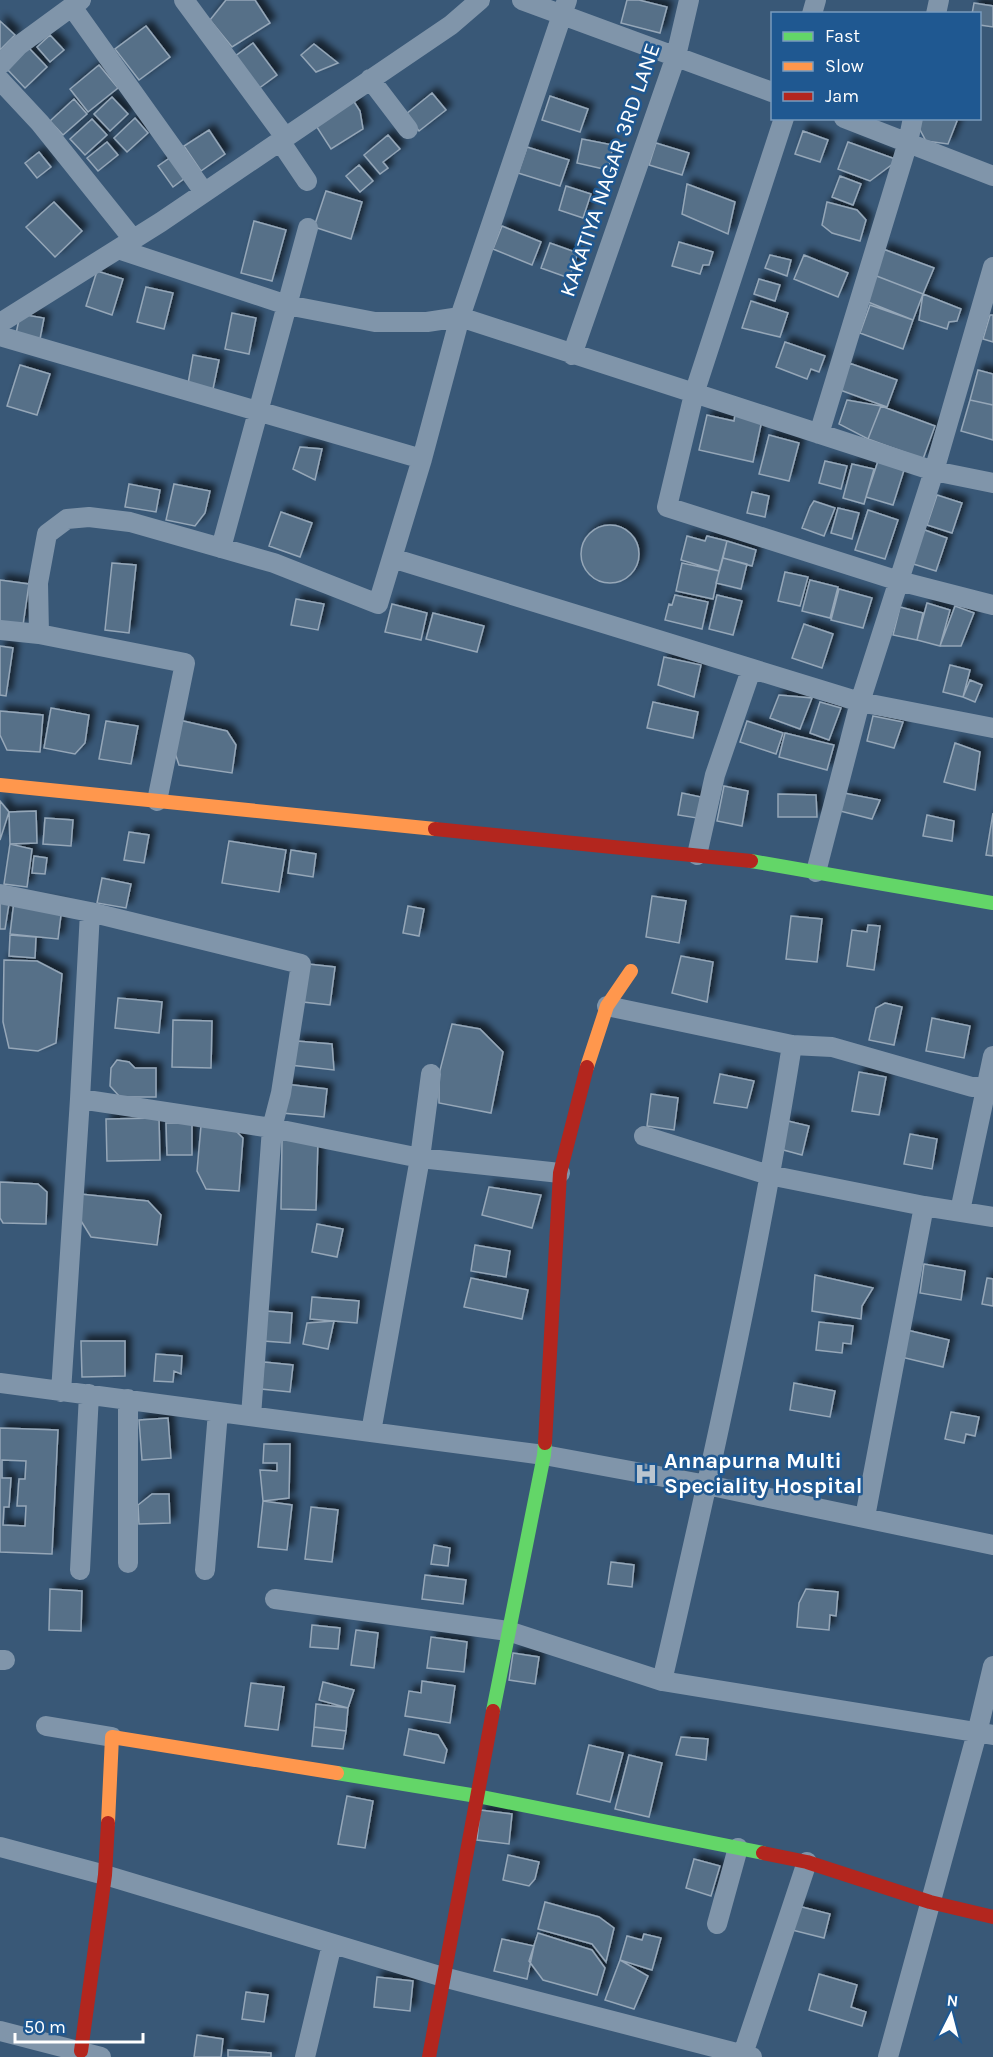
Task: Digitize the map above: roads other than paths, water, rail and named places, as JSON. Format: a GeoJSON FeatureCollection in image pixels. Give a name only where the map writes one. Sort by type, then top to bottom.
{"type":"FeatureCollection","features":[{"type":"Feature","properties":{"kind":"street"},"geometry":{"type":"LineString","coordinates":[[184,0],[283,139],[307,182]]}},
{"type":"Feature","properties":{"kind":"street"},"geometry":{"type":"LineString","coordinates":[[0,322],[204,192],[450,24],[480,0]]}},
{"type":"Feature","properties":{"kind":"street"},"geometry":{"type":"LineString","coordinates":[[522,0],[565,7],[676,56],[771,92]]}},
{"type":"Feature","properties":{"kind":"street","name":"KAKATIYA NAGAR 3RD LANE"},"geometry":{"type":"LineString","coordinates":[[572,355],[676,56],[689,0]]}},
{"type":"Feature","properties":{"kind":"street"},"geometry":{"type":"LineString","coordinates":[[0,65],[18,46],[76,4],[204,192]]}},
{"type":"Feature","properties":{"kind":"street"},"geometry":{"type":"LineString","coordinates":[[39,634],[38,583],[47,534],[67,519],[89,517],[129,522],[274,563],[378,604],[422,459],[460,317],[565,7]]}},
{"type":"Feature","properties":{"kind":"street"},"geometry":{"type":"LineString","coordinates":[[370,79],[408,129]]}},
{"type":"Feature","properties":{"kind":"street"},"geometry":{"type":"LineString","coordinates":[[0,80],[40,123],[125,244],[287,305],[375,322],[427,322],[460,317],[934,471],[993,483]]}},
{"type":"Feature","properties":{"kind":"street"},"geometry":{"type":"LineString","coordinates":[[783,120],[694,394],[667,507],[899,581],[993,605]]}},
{"type":"Feature","properties":{"kind":"street"},"geometry":{"type":"LineString","coordinates":[[849,120],[993,176]]}},
{"type":"Feature","properties":{"kind":"street"},"geometry":{"type":"LineString","coordinates":[[819,434],[908,142],[913,120]]}},
{"type":"Feature","properties":{"kind":"street"},"geometry":{"type":"LineString","coordinates":[[221,548],[308,228]]}},
{"type":"Feature","properties":{"kind":"street"},"geometry":{"type":"LineString","coordinates":[[816,872],[860,702],[934,471],[993,267]]}},
{"type":"Feature","properties":{"kind":"street"},"geometry":{"type":"LineString","coordinates":[[0,336],[422,459]]}},
{"type":"Feature","properties":{"kind":"street"},"geometry":{"type":"LineString","coordinates":[[392,558],[860,702],[993,728]]}},
{"type":"Feature","properties":{"kind":"street"},"geometry":{"type":"LineString","coordinates":[[0,630],[39,634],[185,663],[157,801]]}},
{"type":"Feature","properties":{"kind":"street"},"geometry":{"type":"LineString","coordinates":[[697,855],[715,775],[752,670]]}},
{"type":"Feature","properties":{"kind":"street"},"geometry":{"type":"LineString","coordinates":[[0,785],[753,861],[993,903]]}},
{"type":"Feature","properties":{"kind":"street"},"geometry":{"type":"LineString","coordinates":[[0,894],[90,912],[301,964],[281,1093],[272,1128],[250,1416]]}},
{"type":"Feature","properties":{"kind":"street"},"geometry":{"type":"LineString","coordinates":[[61,1392],[90,912]]}},
{"type":"Feature","properties":{"kind":"street"},"geometry":{"type":"LineString","coordinates":[[429,2057],[508,1631],[544,1455],[560,1173],[590,1055],[607,1006],[631,971]]}},
{"type":"Feature","properties":{"kind":"street"},"geometry":{"type":"LineString","coordinates":[[607,1006],[792,1045],[831,1047],[972,1087],[985,1087]]}},
{"type":"Feature","properties":{"kind":"street"},"geometry":{"type":"LineString","coordinates":[[662,1681],[707,1485],[756,1249],[769,1174],[776,1149],[792,1045]]}},
{"type":"Feature","properties":{"kind":"street"},"geometry":{"type":"LineString","coordinates":[[960,1211],[993,1056]]}},
{"type":"Feature","properties":{"kind":"street"},"geometry":{"type":"LineString","coordinates":[[371,1432],[420,1158],[431,1074]]}},
{"type":"Feature","properties":{"kind":"street"},"geometry":{"type":"LineString","coordinates":[[80,1099],[272,1128],[420,1158],[560,1173]]}},
{"type":"Feature","properties":{"kind":"street"},"geometry":{"type":"LineString","coordinates":[[644,1136],[769,1174],[924,1206],[993,1217]]}},
{"type":"Feature","properties":{"kind":"street"},"geometry":{"type":"LineString","coordinates":[[865,1517],[924,1206]]}},
{"type":"Feature","properties":{"kind":"street"},"geometry":{"type":"LineString","coordinates":[[0,1383],[544,1455],[707,1485],[993,1545]]}},
{"type":"Feature","properties":{"kind":"street"},"geometry":{"type":"LineString","coordinates":[[80,1570],[89,1394]]}},
{"type":"Feature","properties":{"kind":"street"},"geometry":{"type":"LineString","coordinates":[[128,1399],[128,1563]]}},
{"type":"Feature","properties":{"kind":"street"},"geometry":{"type":"LineString","coordinates":[[205,1570],[218,1412]]}},
{"type":"Feature","properties":{"kind":"street"},"geometry":{"type":"LineString","coordinates":[[275,1599],[508,1631],[662,1681],[985,1734]]}},
{"type":"Feature","properties":{"kind":"street"},"geometry":{"type":"LineString","coordinates":[[888,2057],[930,1902],[985,1734],[993,1666]]}},
{"type":"Feature","properties":{"kind":"street"},"geometry":{"type":"LineString","coordinates":[[46,1726],[477,1796],[738,1848],[807,1862],[930,1902],[993,1917]]}},
{"type":"Feature","properties":{"kind":"street"},"geometry":{"type":"LineString","coordinates":[[81,2051],[105,1875],[112,1737]]}},
{"type":"Feature","properties":{"kind":"street"},"geometry":{"type":"LineString","coordinates":[[0,1847],[105,1875],[443,1977],[748,2056],[807,1862]]}},
{"type":"Feature","properties":{"kind":"street"},"geometry":{"type":"LineString","coordinates":[[717,1924],[738,1848]]}},
{"type":"Feature","properties":{"kind":"street"},"geometry":{"type":"LineString","coordinates":[[305,2057],[332,1944]]}},
{"type":"Feature","properties":{"kind":"street"},"geometry":{"type":"LineString","coordinates":[[0,2031],[101,2057]]}},
{"type":"Feature","properties":{"kind":"place","name":"Annapurna Multi Speciality Hospital"},"geometry":{"type":"Point","coordinates":[646,1474]}}]}
